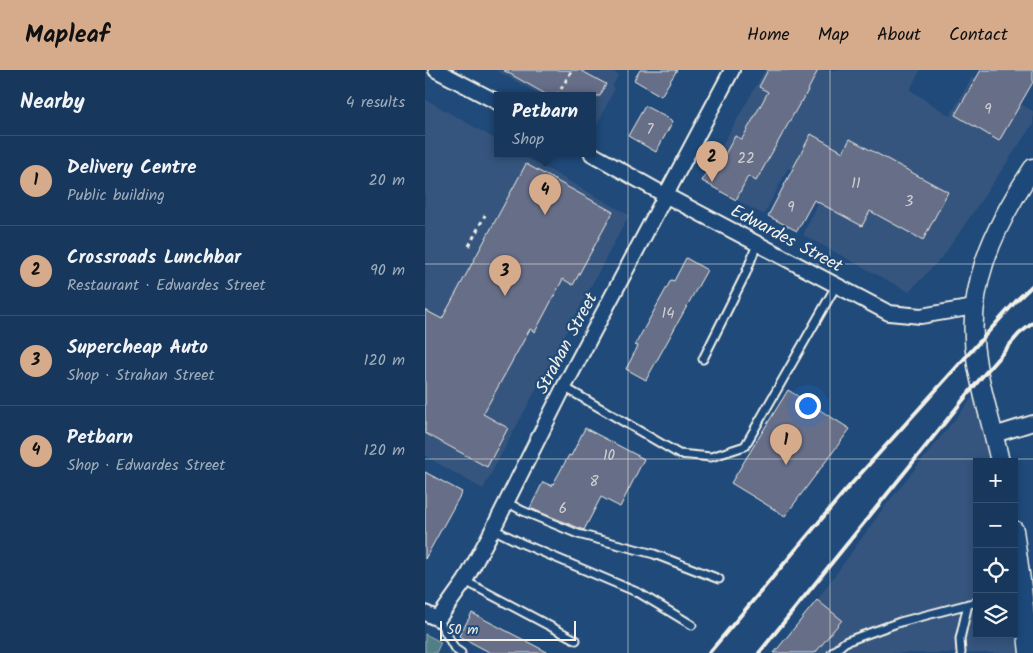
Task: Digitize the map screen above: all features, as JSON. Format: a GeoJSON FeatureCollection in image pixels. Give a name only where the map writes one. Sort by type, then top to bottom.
{"type":"FeatureCollection","features":[{"type":"Feature","properties":{"kind":"street"},"geometry":{"type":"LineString","coordinates":[[437,70],[494,100]]}},
{"type":"Feature","properties":{"kind":"street","name":"Strahan Street"},"geometry":{"type":"LineString","coordinates":[[431,616],[465,581],[564,386],[732,70]]}},
{"type":"Feature","properties":{"kind":"street","name":"Edwardes Street"},"geometry":{"type":"LineString","coordinates":[[596,156],[665,195],[889,313],[921,316],[974,307]]}},
{"type":"Feature","properties":{"kind":"street"},"geometry":{"type":"LineString","coordinates":[[999,458],[977,363],[974,307],[980,272],[993,236],[1033,168]]}},
{"type":"Feature","properties":{"kind":"street"},"geometry":{"type":"LineString","coordinates":[[994,435],[1033,423]]}},
{"type":"Feature","properties":{"kind":"street"},"geometry":{"type":"LineString","coordinates":[[1018,590],[1029,653]]}},
{"type":"Feature","properties":{"kind":"lane"},"geometry":{"type":"LineString","coordinates":[[703,359],[746,273],[757,244]]}},
{"type":"Feature","properties":{"kind":"lane"},"geometry":{"type":"LineString","coordinates":[[564,386],[679,454],[711,457],[745,446],[836,286]]}},
{"type":"Feature","properties":{"kind":"lane"},"geometry":{"type":"LineString","coordinates":[[505,502],[578,534],[654,554],[719,579]]}},
{"type":"Feature","properties":{"kind":"lane"},"geometry":{"type":"LineString","coordinates":[[493,529],[521,543],[639,593],[692,625]]}},
{"type":"Feature","properties":{"kind":"lane"},"geometry":{"type":"LineString","coordinates":[[465,581],[576,640]]}},
{"type":"Feature","properties":{"kind":"lane"},"geometry":{"type":"LineString","coordinates":[[832,653],[845,642],[900,622],[973,603]]}},
{"type":"Feature","properties":{"kind":"lane"},"geometry":{"type":"LineString","coordinates":[[961,653],[960,639],[968,604]]}},
{"type":"Feature","properties":{"kind":"lane"},"geometry":{"type":"LineString","coordinates":[[431,616],[455,649],[461,653]]}},
{"type":"Feature","properties":{"kind":"path"},"geometry":{"type":"LineString","coordinates":[[559,92],[572,70]]}},
{"type":"Feature","properties":{"kind":"path"},"geometry":{"type":"LineString","coordinates":[[469,246],[485,215]]}},
{"type":"Feature","properties":{"kind":"shaded area"},"geometry":{"type":"Polygon","coordinates":[[[495,70],[610,70],[619,75],[597,125],[596,92],[536,92],[495,70]]]}},
{"type":"Feature","properties":{"kind":"shaded area"},"geometry":{"type":"Polygon","coordinates":[[[765,70],[920,70],[910,90],[950,116],[972,77],[1033,111],[1033,124],[944,255],[909,292],[803,235],[826,187],[788,168],[764,215],[702,181],[765,70]]]}},
{"type":"Feature","properties":{"kind":"shaded area"},"geometry":{"type":"Polygon","coordinates":[[[425,99],[494,138],[494,157],[526,157],[629,215],[483,489],[425,456],[425,99]]]}},
{"type":"Feature","properties":{"kind":"shaded area"},"geometry":{"type":"Polygon","coordinates":[[[982,386],[999,458],[973,458],[973,638],[1018,638],[1018,563],[1029,653],[774,653],[817,600],[885,506],[982,386]]]}},
{"type":"Feature","properties":{"kind":"green space"},"geometry":{"type":"Polygon","coordinates":[[[425,634],[441,642],[436,653],[425,653],[425,634]]]}},
{"type":"Feature","properties":{"kind":"building"},"geometry":{"type":"Polygon","coordinates":[[[503,70],[580,70],[606,84],[600,96],[596,96],[596,92],[542,92],[503,70]]]}},
{"type":"Feature","properties":{"kind":"building"},"geometry":{"type":"Polygon","coordinates":[[[640,70],[677,70],[661,96],[634,80],[640,70]]]}},
{"type":"Feature","properties":{"kind":"building"},"geometry":{"type":"Polygon","coordinates":[[[768,70],[818,70],[802,102],[756,181],[748,176],[736,200],[702,181],[711,163],[718,167],[735,136],[742,139],[768,92],[759,87],[768,70]]]}},
{"type":"Feature","properties":{"kind":"building"},"geometry":{"type":"Polygon","coordinates":[[[981,70],[1033,70],[1033,82],[999,141],[955,115],[981,70]]]}},
{"type":"Feature","properties":{"kind":"building"},"geometry":{"type":"Polygon","coordinates":[[[645,106],[673,121],[656,152],[628,136],[645,106]]]}},
{"type":"Feature","properties":{"kind":"building"},"geometry":{"type":"Polygon","coordinates":[[[811,134],[843,152],[850,139],[948,192],[923,240],[870,211],[862,226],[814,200],[797,231],[768,216],[811,134]]]}},
{"type":"Feature","properties":{"kind":"building"},"geometry":{"type":"Polygon","coordinates":[[[526,164],[613,212],[573,285],[563,279],[535,332],[530,329],[483,414],[508,428],[487,467],[425,433],[425,310],[442,319],[526,164]]]}},
{"type":"Feature","properties":{"kind":"building"},"geometry":{"type":"Polygon","coordinates":[[[686,258],[707,270],[646,380],[626,369],[638,346],[635,345],[671,280],[674,281],[686,258]]]}},
{"type":"Feature","properties":{"kind":"building"},"geometry":{"type":"Polygon","coordinates":[[[788,390],[850,429],[785,516],[731,483],[788,390]]]}},
{"type":"Feature","properties":{"kind":"building"},"geometry":{"type":"Polygon","coordinates":[[[585,428],[644,459],[620,507],[601,497],[584,530],[530,508],[543,482],[552,486],[569,455],[571,456],[585,428]]]}},
{"type":"Feature","properties":{"kind":"building"},"geometry":{"type":"Polygon","coordinates":[[[425,472],[462,492],[425,559],[425,472]]]}},
{"type":"Feature","properties":{"kind":"building"},"geometry":{"type":"Polygon","coordinates":[[[817,600],[842,620],[815,653],[774,653],[817,600]]]}},
{"type":"Feature","properties":{"kind":"building"},"geometry":{"type":"Polygon","coordinates":[[[472,613],[549,653],[491,653],[459,636],[472,613]]]}},
{"type":"Feature","properties":{"kind":"railway"},"geometry":{"type":"LineString","coordinates":[[709,653],[845,491],[1018,299],[1033,285]]}},
{"type":"Feature","properties":{"kind":"railway"},"geometry":{"type":"LineString","coordinates":[[759,653],[980,379],[1019,334],[1033,323]]}},
{"type":"Feature","properties":{"kind":"place","name":"Crossroads Lunchbar"},"geometry":{"type":"Point","coordinates":[712,182]}},
{"type":"Feature","properties":{"kind":"place","name":"Petbarn"},"geometry":{"type":"Point","coordinates":[545,215]}},
{"type":"Feature","properties":{"kind":"place","name":"Supercheap Auto"},"geometry":{"type":"Point","coordinates":[505,296]}},
{"type":"Feature","properties":{"kind":"place","name":"Delivery Centre"},"geometry":{"type":"Point","coordinates":[786,465]}}]}
